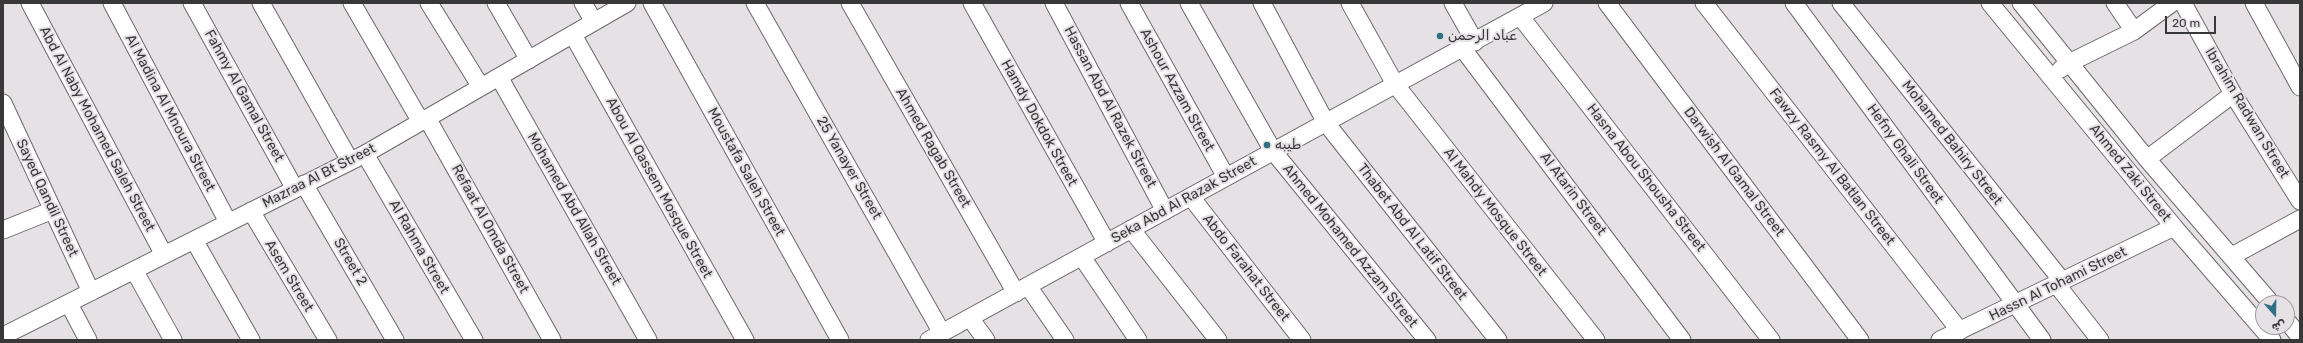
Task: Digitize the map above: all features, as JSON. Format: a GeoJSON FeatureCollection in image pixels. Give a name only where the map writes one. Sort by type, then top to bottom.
{"type":"FeatureCollection","features":[{"type":"Feature","properties":{"kind":"street","name":"Abd Al Naby Mohamed Saleh Street"},"geometry":{"type":"LineString","coordinates":[[30,3],[164,255]]}},
{"type":"Feature","properties":{"kind":"street","name":"Al Madina Al Mnoura Street"},"geometry":{"type":"LineString","coordinates":[[112,3],[228,222]]}},
{"type":"Feature","properties":{"kind":"street","name":"Fahmy Al Gamal Street"},"geometry":{"type":"LineString","coordinates":[[192,3],[300,186]]}},
{"type":"Feature","properties":{"kind":"street"},"geometry":{"type":"LineString","coordinates":[[261,3],[350,161]]}},
{"type":"Feature","properties":{"kind":"street","name":"Refaat Al Omda Street"},"geometry":{"type":"LineString","coordinates":[[352,3],[424,120],[552,340]]}},
{"type":"Feature","properties":{"kind":"street"},"geometry":{"type":"LineString","coordinates":[[429,3],[480,88]]}},
{"type":"Feature","properties":{"kind":"street"},"geometry":{"type":"LineString","coordinates":[[496,3],[529,60]]}},
{"type":"Feature","properties":{"kind":"street"},"geometry":{"type":"LineString","coordinates":[[583,3],[594,22]]}},
{"type":"Feature","properties":{"kind":"street","name":"Mazraa Al Bt Street"},"geometry":{"type":"LineString","coordinates":[[3,336],[365,154],[628,3]]}},
{"type":"Feature","properties":{"kind":"street","name":"Moustafa Saleh Street"},"geometry":{"type":"LineString","coordinates":[[652,3],[840,340]]}},
{"type":"Feature","properties":{"kind":"street","name":"25 Yanayer Street"},"geometry":{"type":"LineString","coordinates":[[755,3],[936,336]]}},
{"type":"Feature","properties":{"kind":"street","name":"Ahmed Ragab Street"},"geometry":{"type":"LineString","coordinates":[[850,3],[1022,289],[1065,340]]}},
{"type":"Feature","properties":{"kind":"street","name":"Hamdy Dokdok Street"},"geometry":{"type":"LineString","coordinates":[[972,3],[1107,243]]}},
{"type":"Feature","properties":{"kind":"street","name":"Hassan Abd Al Razek Street"},"geometry":{"type":"LineString","coordinates":[[1054,3],[1165,211]]}},
{"type":"Feature","properties":{"kind":"street","name":"Ashour Azzam Street"},"geometry":{"type":"LineString","coordinates":[[1129,3],[1226,177]]}},
{"type":"Feature","properties":{"kind":"street","name":"Ahmed Mohamed Azzam Street"},"geometry":{"type":"LineString","coordinates":[[1190,3],[1273,152],[1427,340]]}},
{"type":"Feature","properties":{"kind":"street","name":"Thabet Abd Al Latif Street"},"geometry":{"type":"LineString","coordinates":[[1262,3],[1326,123],[1498,340]]}},
{"type":"Feature","properties":{"kind":"street","name":"Al Mahdy Mosque Street"},"geometry":{"type":"LineString","coordinates":[[1350,3],[1395,84],[1596,340]]}},
{"type":"Feature","properties":{"kind":"street","name":"Al Atarin Street"},"geometry":{"type":"LineString","coordinates":[[1453,3],[1469,45],[1682,340]]}},
{"type":"Feature","properties":{"kind":"street","name":"Seka Abd Al Razak Street"},"geometry":{"type":"LineString","coordinates":[[936,336],[1544,3]]}},
{"type":"Feature","properties":{"kind":"street","name":"Darwish Al Gamal Street"},"geometry":{"type":"LineString","coordinates":[[1607,3],[1860,340]]}},
{"type":"Feature","properties":{"kind":"street","name":"Fawzy Rasmy Al Batlan Street"},"geometry":{"type":"LineString","coordinates":[[1704,3],[1960,331]]}},
{"type":"Feature","properties":{"kind":"street","name":"Hefny Ghali Street"},"geometry":{"type":"LineString","coordinates":[[1794,3],[2042,340]]}},
{"type":"Feature","properties":{"kind":"street","name":"Mohamed Bahiry Street"},"geometry":{"type":"LineString","coordinates":[[1841,3],[2060,284],[2100,340]]}},
{"type":"Feature","properties":{"kind":"street","name":"Ahmed Zaki Street"},"geometry":{"type":"LineString","coordinates":[[1990,3],[2174,227],[2272,340]]}},
{"type":"Feature","properties":{"kind":"street","name":"Ahmed Zaki Street"},"geometry":{"type":"LineString","coordinates":[[2021,3],[2146,159],[2265,295]]}},
{"type":"Feature","properties":{"kind":"street"},"geometry":{"type":"LineString","coordinates":[[2115,3],[2134,31]]}},
{"type":"Feature","properties":{"kind":"street"},"geometry":{"type":"LineString","coordinates":[[2051,77],[2069,63],[2134,31],[2172,3]]}},
{"type":"Feature","properties":{"kind":"street","name":"Ibrahim Radwan Street"},"geometry":{"type":"LineString","coordinates":[[2184,3],[2233,94],[2300,200]]}},
{"type":"Feature","properties":{"kind":"street"},"geometry":{"type":"LineString","coordinates":[[2254,3],[2300,87]]}},
{"type":"Feature","properties":{"kind":"street","name":"Hasna Abou Shousha Street"},"geometry":{"type":"LineString","coordinates":[[1520,16],[1771,340]]}},
{"type":"Feature","properties":{"kind":"street","name":"Abou Al Qassem Mosque Street"},"geometry":{"type":"LineString","coordinates":[[572,35],[745,340]]}},
{"type":"Feature","properties":{"kind":"street","name":"Mohamed Abd Allah Street"},"geometry":{"type":"LineString","coordinates":[[499,77],[648,340]]}},
{"type":"Feature","properties":{"kind":"street"},"geometry":{"type":"LineString","coordinates":[[2146,159],[2233,94]]}},
{"type":"Feature","properties":{"kind":"street","name":"Sayed Qandil Street"},"geometry":{"type":"LineString","coordinates":[[3,103],[7,123],[53,210],[91,292]]}},
{"type":"Feature","properties":{"kind":"street","name":"Al Rahma Street"},"geometry":{"type":"LineString","coordinates":[[365,154],[474,340]]}},
{"type":"Feature","properties":{"kind":"street","name":"Street 2"},"geometry":{"type":"LineString","coordinates":[[300,186],[395,340]]}},
{"type":"Feature","properties":{"kind":"street","name":"Abdo Farahat Street"},"geometry":{"type":"LineString","coordinates":[[1191,197],[1302,340]]}},
{"type":"Feature","properties":{"kind":"street"},"geometry":{"type":"LineString","coordinates":[[3,230],[53,210]]}},
{"type":"Feature","properties":{"kind":"street","name":"Asem Street"},"geometry":{"type":"LineString","coordinates":[[251,211],[328,340]]}},
{"type":"Feature","properties":{"kind":"street"},"geometry":{"type":"LineString","coordinates":[[2232,256],[2300,219]]}},
{"type":"Feature","properties":{"kind":"street","name":"Hassn Al Tohami Street"},"geometry":{"type":"LineString","coordinates":[[1940,340],[2060,284],[2174,227]]}},
{"type":"Feature","properties":{"kind":"street"},"geometry":{"type":"LineString","coordinates":[[1132,229],[1218,340]]}},
{"type":"Feature","properties":{"kind":"street"},"geometry":{"type":"LineString","coordinates":[[194,240],[251,340]]}},
{"type":"Feature","properties":{"kind":"street"},"geometry":{"type":"LineString","coordinates":[[1082,257],[1138,340]]}},
{"type":"Feature","properties":{"kind":"street"},"geometry":{"type":"LineString","coordinates":[[134,270],[173,340]]}},
{"type":"Feature","properties":{"kind":"street"},"geometry":{"type":"LineString","coordinates":[[69,304],[88,340]]}},
{"type":"Feature","properties":{"kind":"street"},"geometry":{"type":"LineString","coordinates":[[970,318],[986,340]]}},
{"type":"Feature","properties":{"kind":"place","name":"عباد الرحمن"},"geometry":{"type":"Point","coordinates":[1440,36]}},
{"type":"Feature","properties":{"kind":"place","name":"طيبه"},"geometry":{"type":"Point","coordinates":[1267,145]}}]}
